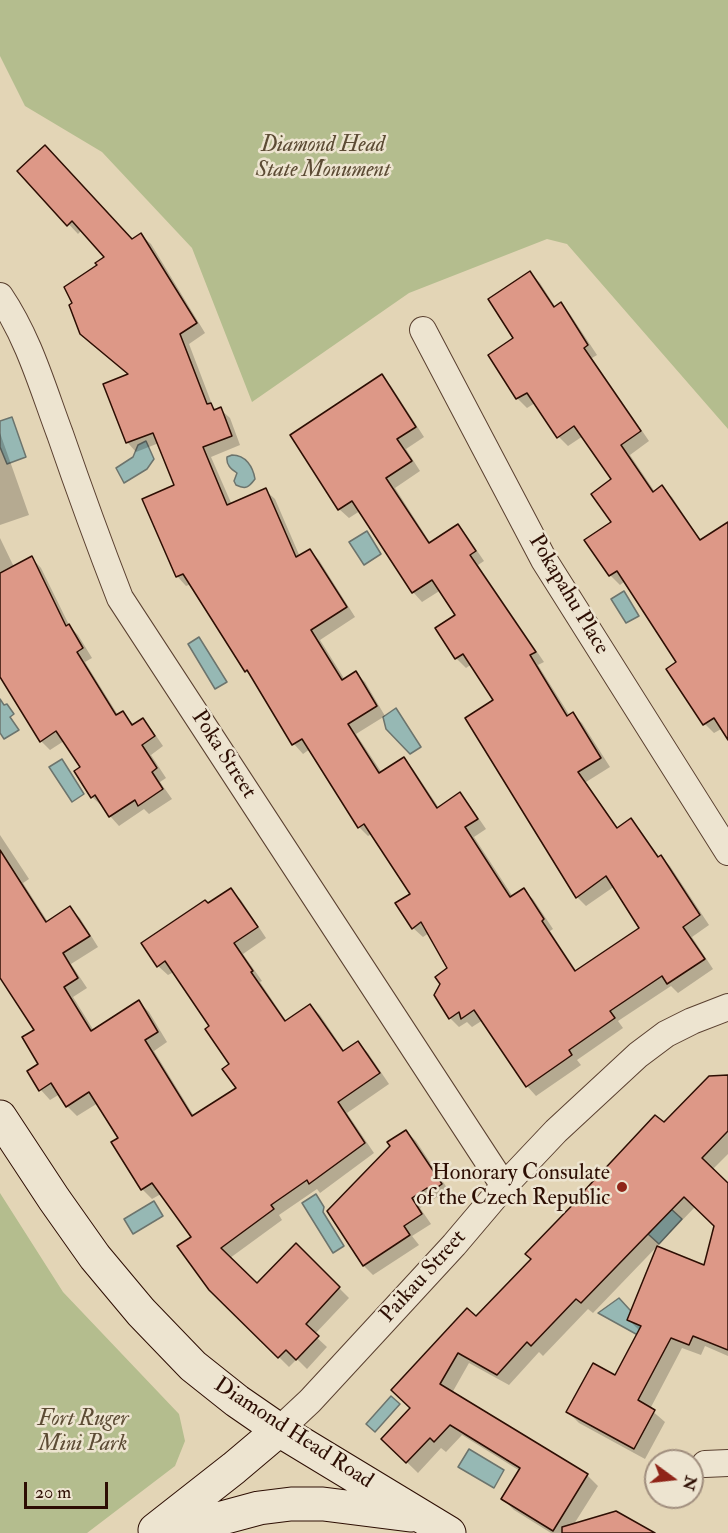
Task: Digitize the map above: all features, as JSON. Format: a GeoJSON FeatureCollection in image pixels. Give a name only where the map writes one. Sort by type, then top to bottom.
{"type":"FeatureCollection","features":[{"type":"Feature","properties":{"kind":"street","name":"Poka Street"},"geometry":{"type":"LineString","coordinates":[[0,296],[28,344],[120,598],[504,1186]]}},
{"type":"Feature","properties":{"kind":"street","name":"Pokapahu Place"},"geometry":{"type":"LineString","coordinates":[[423,330],[544,560],[728,852]]}},
{"type":"Feature","properties":{"kind":"street","name":"Paikau Street"},"geometry":{"type":"LineString","coordinates":[[151,1533],[234,1468],[310,1401],[454,1245],[504,1186],[556,1131],[638,1054],[675,1029],[728,1007]]}},
{"type":"Feature","properties":{"kind":"street","name":"Diamond Head Road"},"geometry":{"type":"LineString","coordinates":[[0,1117],[95,1257],[141,1312],[193,1366],[237,1401],[279,1430],[449,1533]]}},
{"type":"Feature","properties":{"kind":"street"},"geometry":{"type":"LineString","coordinates":[[167,1533],[259,1508],[291,1504],[323,1504],[420,1516]]}},
{"type":"Feature","properties":{"kind":"green space","name":"Diamond Head State Monument"},"geometry":{"type":"Polygon","coordinates":[[[0,0],[728,0],[728,429],[567,244],[547,239],[409,293],[252,402],[192,248],[102,152],[25,106],[0,56],[0,0]]]}},
{"type":"Feature","properties":{"kind":"green space","name":"Fort Ruger Mini Park"},"geometry":{"type":"Polygon","coordinates":[[[0,1193],[63,1292],[179,1414],[185,1441],[175,1466],[87,1533],[0,1533],[0,1193]]]}},
{"type":"Feature","properties":{"kind":"water"},"geometry":{"type":"Polygon","coordinates":[[[12,417],[26,457],[7,464],[0,447],[0,421],[12,417]]]}},
{"type":"Feature","properties":{"kind":"water"},"geometry":{"type":"Polygon","coordinates":[[[146,441],[154,459],[147,469],[124,483],[116,468],[133,457],[138,445],[146,441]]]}},
{"type":"Feature","properties":{"kind":"water"},"geometry":{"type":"Polygon","coordinates":[[[232,455],[245,459],[253,470],[255,479],[247,487],[236,485],[234,481],[237,473],[227,462],[227,457],[232,455]]]}},
{"type":"Feature","properties":{"kind":"water"},"geometry":{"type":"Polygon","coordinates":[[[367,531],[381,554],[364,565],[349,542],[367,531]]]}},
{"type":"Feature","properties":{"kind":"water"},"geometry":{"type":"Polygon","coordinates":[[[624,591],[639,616],[626,623],[611,599],[624,591]]]}},
{"type":"Feature","properties":{"kind":"water"},"geometry":{"type":"Polygon","coordinates":[[[199,637],[227,682],[215,689],[188,644],[199,637]]]}},
{"type":"Feature","properties":{"kind":"water"},"geometry":{"type":"Polygon","coordinates":[[[0,699],[14,714],[10,717],[19,730],[4,739],[0,733],[0,699]]]}},
{"type":"Feature","properties":{"kind":"water"},"geometry":{"type":"Polygon","coordinates":[[[396,708],[421,747],[410,754],[386,729],[383,717],[396,708]]]}},
{"type":"Feature","properties":{"kind":"water"},"geometry":{"type":"Polygon","coordinates":[[[62,759],[84,794],[72,802],[49,767],[62,759]]]}},
{"type":"Feature","properties":{"kind":"water"},"geometry":{"type":"Polygon","coordinates":[[[316,1194],[324,1207],[323,1212],[344,1246],[333,1253],[302,1203],[316,1194]]]}},
{"type":"Feature","properties":{"kind":"water"},"geometry":{"type":"Polygon","coordinates":[[[154,1201],[163,1216],[133,1234],[124,1219],[154,1201]]]}},
{"type":"Feature","properties":{"kind":"water"},"geometry":{"type":"Polygon","coordinates":[[[670,1208],[682,1219],[659,1244],[648,1234],[670,1208]]]}},
{"type":"Feature","properties":{"kind":"water"},"geometry":{"type":"Polygon","coordinates":[[[619,1298],[651,1333],[645,1339],[598,1313],[619,1298]]]}},
{"type":"Feature","properties":{"kind":"water"},"geometry":{"type":"Polygon","coordinates":[[[391,1396],[400,1404],[375,1432],[366,1424],[391,1396]]]}},
{"type":"Feature","properties":{"kind":"water"},"geometry":{"type":"Polygon","coordinates":[[[469,1449],[504,1470],[494,1488],[458,1467],[469,1449]]]}},
{"type":"Feature","properties":{"kind":"building"},"geometry":{"type":"Polygon","coordinates":[[[45,145],[132,239],[141,233],[197,323],[180,334],[207,404],[211,403],[214,410],[221,407],[232,436],[203,447],[227,505],[266,488],[296,557],[310,549],[347,607],[311,630],[342,680],[356,671],[377,706],[348,724],[379,773],[404,757],[437,808],[460,792],[478,819],[465,827],[510,897],[524,888],[544,919],[542,921],[575,971],[639,928],[606,876],[576,898],[465,718],[493,700],[463,654],[455,659],[435,628],[455,615],[432,580],[412,593],[352,501],[338,510],[290,435],[382,374],[416,427],[397,439],[412,461],[386,478],[429,543],[458,524],[476,551],[470,555],[536,652],[530,655],[567,716],[573,712],[601,758],[578,772],[617,828],[631,818],[658,857],[661,855],[700,915],[683,927],[705,959],[667,984],[662,976],[610,1011],[615,1018],[569,1050],[572,1055],[526,1087],[474,1010],[461,1019],[459,1012],[449,1019],[434,995],[440,984],[435,977],[447,968],[421,922],[412,929],[395,903],[410,894],[364,824],[358,828],[302,739],[292,745],[247,670],[245,672],[183,574],[176,577],[142,499],[174,485],[153,433],[126,443],[103,384],[128,374],[80,334],[69,305],[72,303],[64,287],[97,265],[95,263],[104,257],[72,221],[67,226],[17,171],[45,145]]]}},
{"type":"Feature","properties":{"kind":"building"},"geometry":{"type":"Polygon","coordinates":[[[530,271],[554,307],[561,302],[588,345],[584,348],[641,431],[621,445],[653,492],[662,485],[700,540],[728,522],[728,740],[714,718],[703,725],[666,669],[676,662],[617,571],[609,576],[584,540],[611,522],[591,494],[611,479],[574,426],[557,438],[527,393],[516,399],[488,355],[513,338],[488,299],[530,271]]]}},
{"type":"Feature","properties":{"kind":"building"},"geometry":{"type":"Polygon","coordinates":[[[32,556],[66,626],[69,624],[83,648],[77,652],[116,715],[123,711],[132,725],[143,718],[155,736],[142,745],[157,768],[152,772],[163,789],[138,806],[135,800],[109,817],[95,795],[91,798],[74,771],[80,767],[56,731],[40,742],[0,677],[0,573],[32,556]]]}},
{"type":"Feature","properties":{"kind":"building"},"geometry":{"type":"Polygon","coordinates":[[[0,850],[46,922],[70,906],[90,936],[63,953],[78,978],[64,987],[91,1031],[139,1000],[158,1032],[145,1040],[192,1116],[236,1088],[222,1069],[229,1064],[205,1029],[209,1026],[165,961],[157,967],[141,943],[205,900],[208,903],[231,888],[258,927],[234,943],[285,1021],[310,1004],[343,1051],[358,1041],[380,1073],[338,1102],[365,1143],[309,1184],[307,1180],[271,1205],[274,1209],[221,1248],[257,1283],[296,1243],[340,1287],[306,1324],[319,1336],[296,1360],[286,1350],[278,1358],[209,1290],[177,1246],[191,1237],[152,1183],[141,1190],[111,1142],[118,1138],[89,1092],[66,1107],[51,1083],[39,1091],[27,1071],[38,1064],[22,1037],[34,1030],[0,978],[0,850]]]}},
{"type":"Feature","properties":{"kind":"building"},"geometry":{"type":"Polygon","coordinates":[[[728,1075],[728,1131],[702,1158],[728,1183],[728,1350],[693,1336],[689,1345],[671,1338],[638,1400],[655,1410],[634,1449],[566,1412],[593,1363],[615,1375],[641,1326],[627,1320],[657,1246],[704,1265],[714,1226],[684,1197],[581,1303],[576,1299],[531,1346],[527,1342],[497,1375],[458,1353],[440,1384],[588,1474],[553,1531],[501,1499],[520,1468],[450,1425],[434,1442],[430,1438],[406,1463],[381,1439],[410,1408],[391,1390],[467,1308],[476,1316],[531,1259],[525,1254],[655,1115],[664,1122],[709,1076],[728,1075]]]}},
{"type":"Feature","properties":{"kind":"building"},"geometry":{"type":"Polygon","coordinates":[[[406,1130],[442,1184],[431,1192],[427,1188],[412,1198],[422,1214],[404,1226],[410,1235],[363,1266],[327,1211],[390,1146],[387,1142],[406,1130]]]}},
{"type":"Feature","properties":{"kind":"building"},"geometry":{"type":"Polygon","coordinates":[[[616,1511],[655,1533],[562,1533],[562,1527],[616,1511]]]}},
{"type":"Feature","properties":{"kind":"place","name":"Honorary Consulate of the Czech Republic"},"geometry":{"type":"Point","coordinates":[622,1187]}}]}
